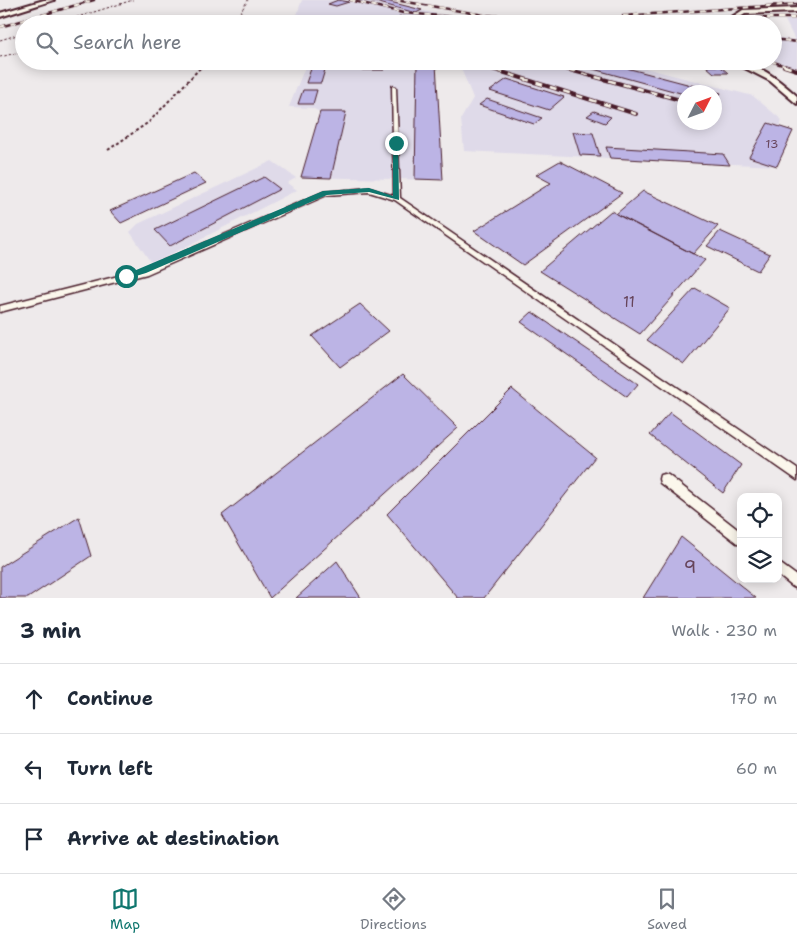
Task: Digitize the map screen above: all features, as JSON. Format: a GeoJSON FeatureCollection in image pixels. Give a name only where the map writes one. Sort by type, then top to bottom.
{"type":"FeatureCollection","features":[{"type":"Feature","properties":{"kind":"street"},"geometry":{"type":"LineString","coordinates":[[0,15],[52,0]]}},
{"type":"Feature","properties":{"kind":"street"},"geometry":{"type":"LineString","coordinates":[[738,15],[743,12],[797,10]]}},
{"type":"Feature","properties":{"kind":"street"},"geometry":{"type":"LineString","coordinates":[[754,70],[773,79],[797,101]]}},
{"type":"Feature","properties":{"kind":"lane"},"geometry":{"type":"LineString","coordinates":[[394,87],[397,199]]}},
{"type":"Feature","properties":{"kind":"lane"},"geometry":{"type":"LineString","coordinates":[[0,309],[144,272],[326,193],[369,190],[397,199],[797,475]]}},
{"type":"Feature","properties":{"kind":"lane"},"geometry":{"type":"LineString","coordinates":[[664,479],[740,538]]}},
{"type":"Feature","properties":{"kind":"lane"},"geometry":{"type":"LineString","coordinates":[[782,571],[797,583]]}},
{"type":"Feature","properties":{"kind":"path"},"geometry":{"type":"LineString","coordinates":[[84,15],[133,0]]}},
{"type":"Feature","properties":{"kind":"path"},"geometry":{"type":"LineString","coordinates":[[232,15],[238,14],[248,0]]}},
{"type":"Feature","properties":{"kind":"path"},"geometry":{"type":"LineString","coordinates":[[0,40],[15,36]]}},
{"type":"Feature","properties":{"kind":"path"},"geometry":{"type":"LineString","coordinates":[[0,57],[15,53]]}},
{"type":"Feature","properties":{"kind":"path"},"geometry":{"type":"LineString","coordinates":[[108,150],[148,122],[197,70]]}},
{"type":"Feature","properties":{"kind":"shaded area"},"geometry":{"type":"Polygon","coordinates":[[[302,0],[382,0],[447,15],[300,15],[297,14],[302,0]]]}},
{"type":"Feature","properties":{"kind":"shaded area"},"geometry":{"type":"Polygon","coordinates":[[[785,20],[797,20],[797,69],[782,64],[782,38],[795,40],[785,20]]]}},
{"type":"Feature","properties":{"kind":"shaded area"},"geometry":{"type":"Polygon","coordinates":[[[304,70],[436,70],[443,180],[301,177],[320,112],[312,108],[289,107],[304,70]]]}},
{"type":"Feature","properties":{"kind":"shaded area"},"geometry":{"type":"Polygon","coordinates":[[[462,70],[653,70],[711,85],[677,85],[677,130],[722,130],[722,88],[753,96],[782,120],[780,127],[793,131],[777,166],[464,151],[461,119],[473,98],[462,70]]]}},
{"type":"Feature","properties":{"kind":"shaded area"},"geometry":{"type":"Polygon","coordinates":[[[272,161],[296,178],[287,183],[297,190],[152,264],[130,232],[138,224],[272,161]]]}},
{"type":"Feature","properties":{"kind":"building"},"geometry":{"type":"Polygon","coordinates":[[[338,0],[349,2],[336,6],[328,4],[338,0]]]}},
{"type":"Feature","properties":{"kind":"building"},"geometry":{"type":"Polygon","coordinates":[[[368,0],[382,0],[422,10],[416,13],[368,0]]]}},
{"type":"Feature","properties":{"kind":"building"},"geometry":{"type":"Polygon","coordinates":[[[311,70],[325,70],[321,83],[306,83],[311,70]]]}},
{"type":"Feature","properties":{"kind":"building"},"geometry":{"type":"Polygon","coordinates":[[[417,70],[436,70],[443,180],[415,179],[417,70]]]}},
{"type":"Feature","properties":{"kind":"building"},"geometry":{"type":"Polygon","coordinates":[[[597,70],[634,70],[691,85],[677,85],[677,92],[597,70]]]}},
{"type":"Feature","properties":{"kind":"building"},"geometry":{"type":"Polygon","coordinates":[[[711,70],[725,70],[728,73],[714,73],[711,70]]]}},
{"type":"Feature","properties":{"kind":"building"},"geometry":{"type":"Polygon","coordinates":[[[507,79],[564,97],[549,110],[490,91],[507,79]]]}},
{"type":"Feature","properties":{"kind":"building"},"geometry":{"type":"Polygon","coordinates":[[[303,90],[317,90],[313,104],[298,104],[303,90]]]}},
{"type":"Feature","properties":{"kind":"building"},"geometry":{"type":"Polygon","coordinates":[[[487,99],[542,118],[534,124],[479,105],[487,99]]]}},
{"type":"Feature","properties":{"kind":"building"},"geometry":{"type":"Polygon","coordinates":[[[594,111],[611,117],[605,123],[587,116],[594,111]]]}},
{"type":"Feature","properties":{"kind":"building"},"geometry":{"type":"Polygon","coordinates":[[[320,112],[346,112],[331,178],[301,177],[320,112]]]}},
{"type":"Feature","properties":{"kind":"building"},"geometry":{"type":"Polygon","coordinates":[[[768,123],[793,131],[777,166],[749,157],[768,123]]]}},
{"type":"Feature","properties":{"kind":"building"},"geometry":{"type":"Polygon","coordinates":[[[573,132],[593,133],[600,156],[580,155],[573,132]]]}},
{"type":"Feature","properties":{"kind":"building"},"geometry":{"type":"Polygon","coordinates":[[[606,147],[723,154],[730,165],[610,158],[606,147]]]}},
{"type":"Feature","properties":{"kind":"building"},"geometry":{"type":"Polygon","coordinates":[[[560,161],[622,193],[523,265],[474,231],[551,183],[536,175],[560,161]]]}},
{"type":"Feature","properties":{"kind":"building"},"geometry":{"type":"Polygon","coordinates":[[[194,173],[206,183],[121,223],[110,211],[194,173]]]}},
{"type":"Feature","properties":{"kind":"building"},"geometry":{"type":"Polygon","coordinates":[[[264,177],[280,189],[170,246],[155,230],[264,177]]]}},
{"type":"Feature","properties":{"kind":"building"},"geometry":{"type":"Polygon","coordinates":[[[643,191],[718,226],[693,254],[616,214],[643,191]]]}},
{"type":"Feature","properties":{"kind":"building"},"geometry":{"type":"Polygon","coordinates":[[[611,211],[705,260],[640,334],[540,271],[611,211]]]}},
{"type":"Feature","properties":{"kind":"building"},"geometry":{"type":"Polygon","coordinates":[[[720,231],[770,254],[758,271],[707,246],[720,231]]]}},
{"type":"Feature","properties":{"kind":"building"},"geometry":{"type":"Polygon","coordinates":[[[695,288],[730,308],[684,364],[647,340],[695,288]]]}},
{"type":"Feature","properties":{"kind":"building"},"geometry":{"type":"Polygon","coordinates":[[[360,304],[389,331],[340,367],[312,336],[360,304]]]}},
{"type":"Feature","properties":{"kind":"building"},"geometry":{"type":"Polygon","coordinates":[[[532,312],[638,384],[627,397],[521,322],[532,312]]]}},
{"type":"Feature","properties":{"kind":"building"},"geometry":{"type":"Polygon","coordinates":[[[403,374],[458,428],[270,598],[222,515],[403,374]]]}},
{"type":"Feature","properties":{"kind":"building"},"geometry":{"type":"Polygon","coordinates":[[[512,389],[595,457],[484,598],[458,598],[387,514],[512,389]]]}},
{"type":"Feature","properties":{"kind":"building"},"geometry":{"type":"Polygon","coordinates":[[[670,412],[741,465],[723,493],[650,435],[670,412]]]}},
{"type":"Feature","properties":{"kind":"building"},"geometry":{"type":"Polygon","coordinates":[[[79,517],[91,556],[28,598],[0,598],[0,567],[79,517]]]}},
{"type":"Feature","properties":{"kind":"building"},"geometry":{"type":"Polygon","coordinates":[[[681,537],[756,598],[643,598],[681,537]]]}},
{"type":"Feature","properties":{"kind":"building"},"geometry":{"type":"Polygon","coordinates":[[[337,561],[361,598],[296,598],[337,561]]]}},
{"type":"Feature","properties":{"kind":"railway"},"geometry":{"type":"LineString","coordinates":[[42,15],[94,0]]}},
{"type":"Feature","properties":{"kind":"railway"},"geometry":{"type":"LineString","coordinates":[[350,0],[403,13],[428,15]]}},
{"type":"Feature","properties":{"kind":"railway"},"geometry":{"type":"LineString","coordinates":[[395,0],[484,15]]}},
{"type":"Feature","properties":{"kind":"railway"},"geometry":{"type":"LineString","coordinates":[[638,15],[797,4]]}},
{"type":"Feature","properties":{"kind":"railway"},"geometry":{"type":"LineString","coordinates":[[782,18],[797,18]]}},
{"type":"Feature","properties":{"kind":"railway"},"geometry":{"type":"LineString","coordinates":[[0,27],[15,23]]}},
{"type":"Feature","properties":{"kind":"railway"},"geometry":{"type":"LineString","coordinates":[[782,40],[797,42]]}},
{"type":"Feature","properties":{"kind":"railway"},"geometry":{"type":"LineString","coordinates":[[782,65],[788,67]]}},
{"type":"Feature","properties":{"kind":"railway"},"geometry":{"type":"LineString","coordinates":[[784,66],[797,70]]}},
{"type":"Feature","properties":{"kind":"railway"},"geometry":{"type":"LineString","coordinates":[[496,70],[636,114]]}},
{"type":"Feature","properties":{"kind":"railway"},"geometry":{"type":"LineString","coordinates":[[570,70],[677,99]]}},
{"type":"Feature","properties":{"kind":"route"},"geometry":{"type":"LineString","coordinates":[[126,276],[144,272],[326,193],[369,190],[397,199],[396,143]]}}]}
